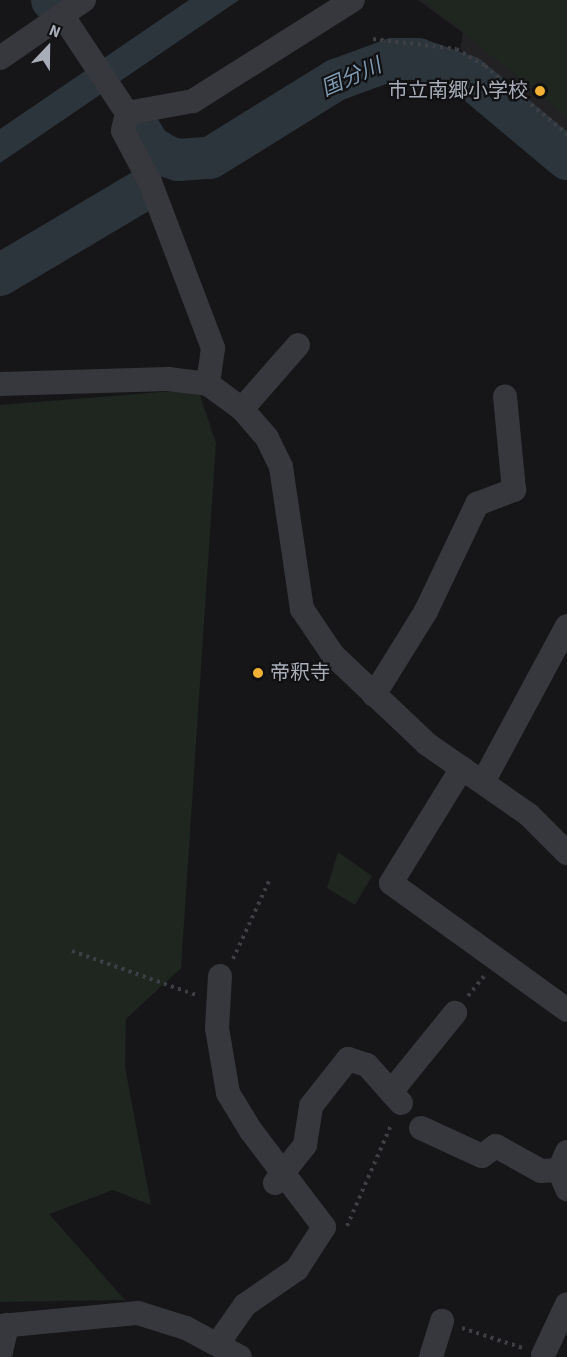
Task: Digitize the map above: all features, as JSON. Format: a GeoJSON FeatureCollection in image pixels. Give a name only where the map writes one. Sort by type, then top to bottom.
{"type":"FeatureCollection","features":[{"type":"Feature","properties":{"kind":"street"},"geometry":{"type":"LineString","coordinates":[[0,58],[84,0]]}},
{"type":"Feature","properties":{"kind":"street"},"geometry":{"type":"LineString","coordinates":[[128,113],[194,101],[353,0]]}},
{"type":"Feature","properties":{"kind":"street"},"geometry":{"type":"LineString","coordinates":[[62,15],[128,113]]}},
{"type":"Feature","properties":{"kind":"street"},"geometry":{"type":"LineString","coordinates":[[128,113],[123,131],[150,182],[213,348],[208,384]]}},
{"type":"Feature","properties":{"kind":"street"},"geometry":{"type":"LineString","coordinates":[[242,409],[298,345]]}},
{"type":"Feature","properties":{"kind":"street"},"geometry":{"type":"LineString","coordinates":[[0,384],[168,379],[208,384],[242,409],[267,438],[281,467],[303,609],[333,655],[427,744],[529,815],[567,853]]}},
{"type":"Feature","properties":{"kind":"street"},"geometry":{"type":"LineString","coordinates":[[374,695],[426,611],[477,504],[514,490],[505,396]]}},
{"type":"Feature","properties":{"kind":"street"},"geometry":{"type":"LineString","coordinates":[[483,782],[561,651],[567,626]]}},
{"type":"Feature","properties":{"kind":"street"},"geometry":{"type":"LineString","coordinates":[[462,768],[391,883],[495,962],[567,1010]]}},
{"type":"Feature","properties":{"kind":"street"},"geometry":{"type":"LineString","coordinates":[[219,1342],[245,1305],[297,1269],[324,1227],[279,1178],[228,1093],[217,1028],[220,976]]}},
{"type":"Feature","properties":{"kind":"street"},"geometry":{"type":"LineString","coordinates":[[279,1178],[305,1145],[311,1106],[348,1059],[367,1065],[396,1098],[455,1013]]}},
{"type":"Feature","properties":{"kind":"street"},"geometry":{"type":"LineString","coordinates":[[421,1128],[482,1156],[496,1146],[541,1171],[564,1171]]}},
{"type":"Feature","properties":{"kind":"street"},"geometry":{"type":"LineString","coordinates":[[543,1355],[567,1304]]}},
{"type":"Feature","properties":{"kind":"street"},"geometry":{"type":"LineString","coordinates":[[0,1356],[4,1326],[138,1313],[219,1342],[240,1357]]}},
{"type":"Feature","properties":{"kind":"street"},"geometry":{"type":"LineString","coordinates":[[431,1357],[441,1321]]}},
{"type":"Feature","properties":{"kind":"path"},"geometry":{"type":"LineString","coordinates":[[373,39],[456,49],[485,66],[567,134]]}},
{"type":"Feature","properties":{"kind":"path"},"geometry":{"type":"LineString","coordinates":[[220,976],[228,969],[269,881]]}},
{"type":"Feature","properties":{"kind":"path"},"geometry":{"type":"LineString","coordinates":[[72,951],[219,1003]]}},
{"type":"Feature","properties":{"kind":"path"},"geometry":{"type":"LineString","coordinates":[[455,1013],[495,962]]}},
{"type":"Feature","properties":{"kind":"path"},"geometry":{"type":"LineString","coordinates":[[346,1230],[396,1098]]}},
{"type":"Feature","properties":{"kind":"path"},"geometry":{"type":"LineString","coordinates":[[441,1321],[543,1355]]}},
{"type":"Feature","properties":{"kind":"shaded area"},"geometry":{"type":"Polygon","coordinates":[[[189,0],[239,0],[0,163],[0,129],[189,0]]]}},
{"type":"Feature","properties":{"kind":"shaded area","name":"市立南郷小学校"},"geometry":{"type":"Polygon","coordinates":[[[418,0],[567,0],[567,132],[460,49],[463,33],[418,0]]]}},
{"type":"Feature","properties":{"kind":"shaded area","name":"市立南郷小学校"},"geometry":{"type":"Polygon","coordinates":[[[424,0],[567,0],[567,118],[424,0]]]}},
{"type":"Feature","properties":{"kind":"shaded area"},"geometry":{"type":"Polygon","coordinates":[[[198,389],[216,443],[181,968],[126,1019],[125,1067],[151,1205],[113,1190],[49,1214],[125,1300],[0,1302],[0,405],[198,389]]]}},
{"type":"Feature","properties":{"kind":"shaded area"},"geometry":{"type":"Polygon","coordinates":[[[338,852],[372,876],[355,905],[327,888],[338,852]]]}},
{"type":"Feature","properties":{"kind":"waterway","name":"国分川"},"geometry":{"type":"LineString","coordinates":[[136,124],[150,146],[166,156],[178,160],[210,158],[336,80],[393,59],[418,59],[469,77],[567,159]]}},
{"type":"Feature","properties":{"kind":"waterway"},"geometry":{"type":"LineString","coordinates":[[0,275],[143,190]]}},
{"type":"Feature","properties":{"kind":"place","name":"市立南郷小学校"},"geometry":{"type":"Point","coordinates":[540,91]}},
{"type":"Feature","properties":{"kind":"place","name":"帝釈寺"},"geometry":{"type":"Point","coordinates":[258,673]}}]}
